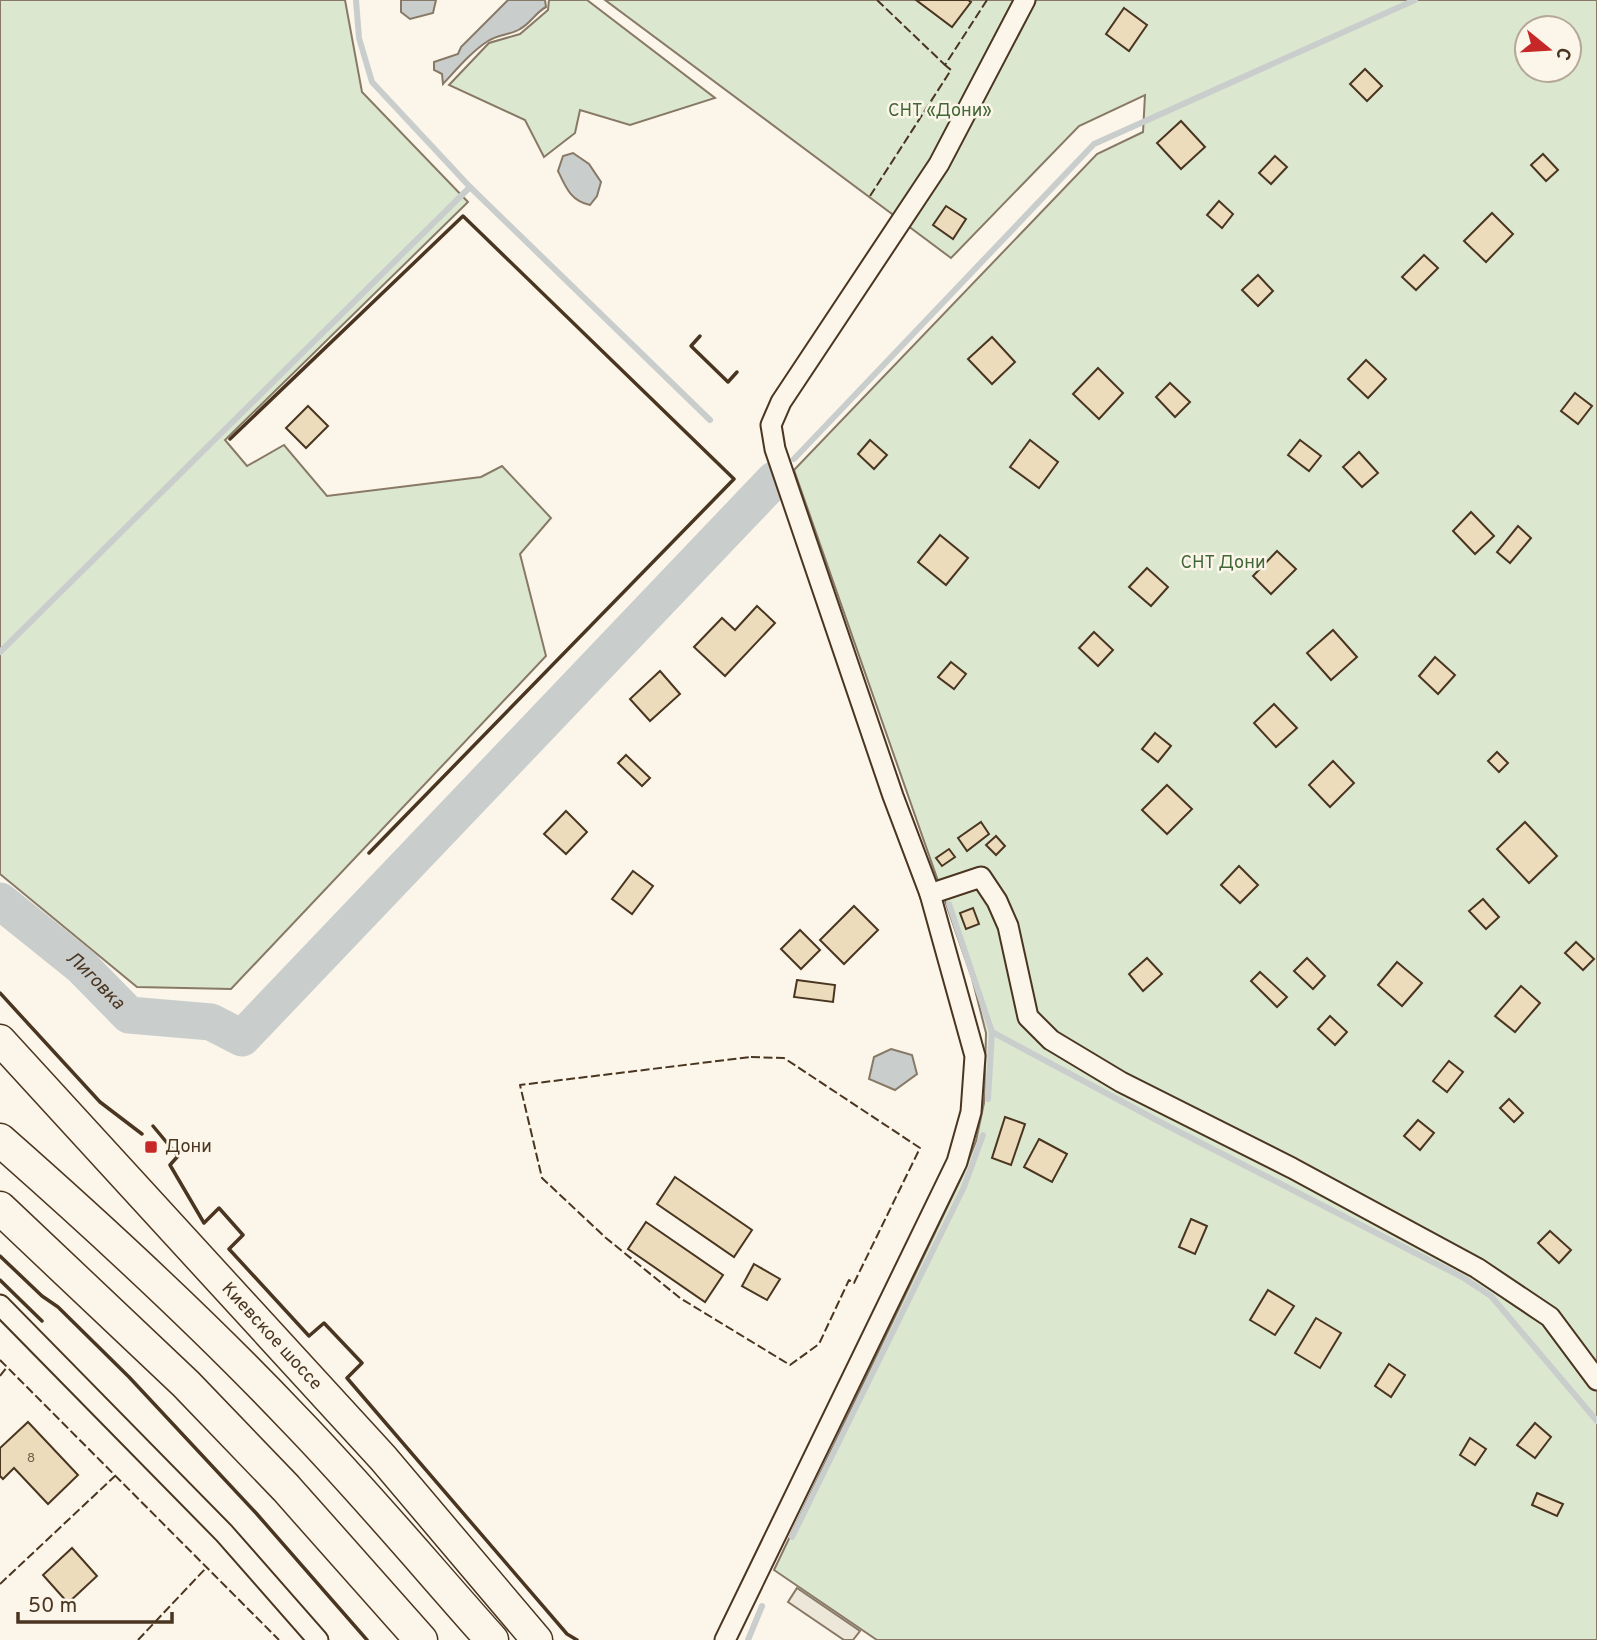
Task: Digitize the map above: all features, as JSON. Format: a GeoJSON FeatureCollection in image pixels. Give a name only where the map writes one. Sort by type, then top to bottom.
{"type":"FeatureCollection","features":[{"type":"Feature","properties":{"kind":"highway"},"geometry":{"type":"LineString","coordinates":[[0,1140],[78,1208],[191,1314],[295,1420],[492,1640]]}},
{"type":"Feature","properties":{"kind":"highway"},"geometry":{"type":"LineString","coordinates":[[0,1208],[186,1384],[286,1488],[421,1640]]}},
{"type":"Feature","properties":{"kind":"main road","name":"Киевское шоссе"},"geometry":{"type":"LineString","coordinates":[[0,1040],[383,1458],[537,1640]]}},
{"type":"Feature","properties":{"kind":"main road"},"geometry":{"type":"LineString","coordinates":[[0,1225],[96,1297]]}},
{"type":"Feature","properties":{"kind":"street"},"geometry":{"type":"LineString","coordinates":[[725,1640],[957,1162],[971,1112],[975,1056],[930,894],[866,718],[782,468],[771,425],[780,402],[939,164],[1025,0]]}},
{"type":"Feature","properties":{"kind":"street"},"geometry":{"type":"LineString","coordinates":[[930,894],[981,877],[997,901],[1008,926],[1028,1017],[1051,1040],[1121,1082],[1292,1168],[1477,1268],[1549,1317],[1597,1380]]}},
{"type":"Feature","properties":{"kind":"street"},"geometry":{"type":"LineString","coordinates":[[0,1305],[224,1533],[318,1640]]}},
{"type":"Feature","properties":{"kind":"street"},"geometry":{"type":"LineString","coordinates":[[716,1640],[736,1616]]}},
{"type":"Feature","properties":{"kind":"green space"},"geometry":{"type":"Polygon","coordinates":[[[0,0],[345,0],[362,92],[468,202],[225,440],[247,466],[284,445],[327,496],[481,477],[502,466],[551,518],[520,554],[546,656],[231,989],[137,987],[0,874],[0,0]]]}},
{"type":"Feature","properties":{"kind":"green space"},"geometry":{"type":"Polygon","coordinates":[[[549,0],[587,0],[715,98],[630,125],[580,110],[575,133],[544,157],[525,120],[449,85],[489,43],[520,34],[548,10],[549,0]]]}},
{"type":"Feature","properties":{"kind":"green space","name":"СНТ Дони"},"geometry":{"type":"Polygon","coordinates":[[[605,0],[1597,0],[1597,1640],[877,1640],[774,1570],[963,1174],[976,1141],[984,1103],[986,1033],[972,978],[794,470],[1097,154],[1143,132],[1145,95],[1079,126],[951,258],[605,0]]]}},
{"type":"Feature","properties":{"kind":"shaded area"},"geometry":{"type":"Polygon","coordinates":[[[401,0],[436,0],[433,13],[410,19],[401,12],[401,0]]]}},
{"type":"Feature","properties":{"kind":"shaded area"},"geometry":{"type":"Polygon","coordinates":[[[508,0],[545,0],[546,7],[520,29],[482,45],[443,84],[442,74],[434,70],[434,62],[458,54],[461,47],[508,0]]]}},
{"type":"Feature","properties":{"kind":"shaded area"},"geometry":{"type":"Polygon","coordinates":[[[573,153],[589,164],[601,182],[597,196],[590,205],[574,197],[558,171],[563,156],[573,153]]]}},
{"type":"Feature","properties":{"kind":"shaded area"},"geometry":{"type":"Polygon","coordinates":[[[891,1049],[912,1055],[917,1074],[895,1090],[869,1079],[874,1057],[891,1049]]]}},
{"type":"Feature","properties":{"kind":"shaded area"},"geometry":{"type":"Polygon","coordinates":[[[797,1588],[860,1631],[853,1640],[844,1640],[788,1602],[797,1588]]]}},
{"type":"Feature","properties":{"kind":"building"},"geometry":{"type":"Polygon","coordinates":[[[916,0],[968,0],[971,2],[952,27],[916,0]]]}},
{"type":"Feature","properties":{"kind":"building"},"geometry":{"type":"Polygon","coordinates":[[[1124,8],[1147,25],[1129,51],[1106,34],[1124,8]]]}},
{"type":"Feature","properties":{"kind":"building"},"geometry":{"type":"Polygon","coordinates":[[[1365,69],[1382,86],[1367,101],[1350,84],[1365,69]]]}},
{"type":"Feature","properties":{"kind":"building"},"geometry":{"type":"Polygon","coordinates":[[[1181,121],[1205,147],[1181,169],[1157,143],[1181,121]]]}},
{"type":"Feature","properties":{"kind":"building"},"geometry":{"type":"Polygon","coordinates":[[[1543,154],[1558,170],[1546,181],[1531,165],[1543,154]]]}},
{"type":"Feature","properties":{"kind":"building"},"geometry":{"type":"Polygon","coordinates":[[[1275,156],[1287,167],[1271,184],[1259,173],[1275,156]]]}},
{"type":"Feature","properties":{"kind":"building"},"geometry":{"type":"Polygon","coordinates":[[[1219,201],[1233,214],[1222,228],[1207,215],[1219,201]]]}},
{"type":"Feature","properties":{"kind":"building"},"geometry":{"type":"Polygon","coordinates":[[[946,206],[966,219],[953,239],[933,225],[946,206]]]}},
{"type":"Feature","properties":{"kind":"building"},"geometry":{"type":"Polygon","coordinates":[[[1492,213],[1513,234],[1486,262],[1464,241],[1492,213]]]}},
{"type":"Feature","properties":{"kind":"building"},"geometry":{"type":"Polygon","coordinates":[[[1424,255],[1438,268],[1416,290],[1402,277],[1424,255]]]}},
{"type":"Feature","properties":{"kind":"building"},"geometry":{"type":"Polygon","coordinates":[[[1258,275],[1273,291],[1258,306],[1242,290],[1258,275]]]}},
{"type":"Feature","properties":{"kind":"building"},"geometry":{"type":"Polygon","coordinates":[[[992,337],[1015,362],[992,384],[968,359],[992,337]]]}},
{"type":"Feature","properties":{"kind":"building"},"geometry":{"type":"Polygon","coordinates":[[[1366,360],[1386,379],[1368,398],[1348,379],[1366,360]]]}},
{"type":"Feature","properties":{"kind":"building"},"geometry":{"type":"Polygon","coordinates":[[[1098,368],[1123,393],[1099,419],[1073,394],[1098,368]]]}},
{"type":"Feature","properties":{"kind":"building"},"geometry":{"type":"Polygon","coordinates":[[[1170,383],[1190,402],[1175,417],[1156,397],[1170,383]]]}},
{"type":"Feature","properties":{"kind":"building"},"geometry":{"type":"Polygon","coordinates":[[[1575,393],[1592,406],[1578,424],[1561,411],[1575,393]]]}},
{"type":"Feature","properties":{"kind":"building"},"geometry":{"type":"Polygon","coordinates":[[[308,406],[328,426],[306,448],[286,428],[308,406]]]}},
{"type":"Feature","properties":{"kind":"building"},"geometry":{"type":"Polygon","coordinates":[[[870,440],[887,455],[874,469],[858,454],[870,440]]]}},
{"type":"Feature","properties":{"kind":"building"},"geometry":{"type":"Polygon","coordinates":[[[1030,440],[1058,462],[1039,488],[1010,467],[1030,440]]]}},
{"type":"Feature","properties":{"kind":"building"},"geometry":{"type":"Polygon","coordinates":[[[1300,440],[1321,456],[1309,471],[1288,455],[1300,440]]]}},
{"type":"Feature","properties":{"kind":"building"},"geometry":{"type":"Polygon","coordinates":[[[1359,452],[1378,473],[1362,487],[1343,467],[1359,452]]]}},
{"type":"Feature","properties":{"kind":"building"},"geometry":{"type":"Polygon","coordinates":[[[1471,512],[1494,536],[1475,554],[1453,531],[1471,512]]]}},
{"type":"Feature","properties":{"kind":"building"},"geometry":{"type":"Polygon","coordinates":[[[1518,526],[1531,538],[1510,563],[1497,552],[1518,526]]]}},
{"type":"Feature","properties":{"kind":"building"},"geometry":{"type":"Polygon","coordinates":[[[940,535],[968,558],[946,585],[918,562],[940,535]]]}},
{"type":"Feature","properties":{"kind":"building"},"geometry":{"type":"Polygon","coordinates":[[[1277,551],[1296,569],[1271,594],[1253,576],[1277,551]]]}},
{"type":"Feature","properties":{"kind":"building"},"geometry":{"type":"Polygon","coordinates":[[[1147,568],[1168,587],[1151,606],[1129,587],[1147,568]]]}},
{"type":"Feature","properties":{"kind":"building"},"geometry":{"type":"Polygon","coordinates":[[[757,606],[775,623],[725,676],[694,647],[722,618],[735,630],[757,606]]]}},
{"type":"Feature","properties":{"kind":"building"},"geometry":{"type":"Polygon","coordinates":[[[1333,630],[1357,657],[1331,680],[1307,653],[1333,630]]]}},
{"type":"Feature","properties":{"kind":"building"},"geometry":{"type":"Polygon","coordinates":[[[1094,632],[1113,650],[1098,666],[1079,648],[1094,632]]]}},
{"type":"Feature","properties":{"kind":"building"},"geometry":{"type":"Polygon","coordinates":[[[1435,657],[1455,675],[1438,694],[1419,676],[1435,657]]]}},
{"type":"Feature","properties":{"kind":"building"},"geometry":{"type":"Polygon","coordinates":[[[951,662],[966,674],[954,689],[938,677],[951,662]]]}},
{"type":"Feature","properties":{"kind":"building"},"geometry":{"type":"Polygon","coordinates":[[[660,671],[680,694],[650,721],[630,699],[660,671]]]}},
{"type":"Feature","properties":{"kind":"building"},"geometry":{"type":"Polygon","coordinates":[[[1274,704],[1297,728],[1276,747],[1254,723],[1274,704]]]}},
{"type":"Feature","properties":{"kind":"building"},"geometry":{"type":"Polygon","coordinates":[[[1155,733],[1171,746],[1158,762],[1142,749],[1155,733]]]}},
{"type":"Feature","properties":{"kind":"building"},"geometry":{"type":"Polygon","coordinates":[[[1497,752],[1508,763],[1499,772],[1488,761],[1497,752]]]}},
{"type":"Feature","properties":{"kind":"building"},"geometry":{"type":"Polygon","coordinates":[[[626,755],[650,778],[642,786],[618,763],[626,755]]]}},
{"type":"Feature","properties":{"kind":"building"},"geometry":{"type":"Polygon","coordinates":[[[1333,761],[1354,783],[1330,807],[1309,785],[1333,761]]]}},
{"type":"Feature","properties":{"kind":"building"},"geometry":{"type":"Polygon","coordinates":[[[1167,785],[1192,809],[1167,834],[1142,810],[1167,785]]]}},
{"type":"Feature","properties":{"kind":"building"},"geometry":{"type":"Polygon","coordinates":[[[566,811],[587,832],[566,854],[544,834],[566,811]]]}},
{"type":"Feature","properties":{"kind":"building"},"geometry":{"type":"Polygon","coordinates":[[[981,822],[989,834],[967,851],[958,838],[981,822]]]}},
{"type":"Feature","properties":{"kind":"building"},"geometry":{"type":"Polygon","coordinates":[[[1525,822],[1557,856],[1529,883],[1497,849],[1525,822]]]}},
{"type":"Feature","properties":{"kind":"building"},"geometry":{"type":"Polygon","coordinates":[[[996,836],[1005,846],[996,855],[986,845],[996,836]]]}},
{"type":"Feature","properties":{"kind":"building"},"geometry":{"type":"Polygon","coordinates":[[[949,849],[955,857],[942,866],[936,858],[949,849]]]}},
{"type":"Feature","properties":{"kind":"building"},"geometry":{"type":"Polygon","coordinates":[[[1239,866],[1258,885],[1240,903],[1221,885],[1239,866]]]}},
{"type":"Feature","properties":{"kind":"building"},"geometry":{"type":"Polygon","coordinates":[[[633,871],[653,886],[632,914],[612,899],[633,871]]]}},
{"type":"Feature","properties":{"kind":"building"},"geometry":{"type":"Polygon","coordinates":[[[1483,899],[1499,917],[1486,929],[1469,911],[1483,899]]]}},
{"type":"Feature","properties":{"kind":"building"},"geometry":{"type":"Polygon","coordinates":[[[854,906],[878,930],[844,964],[820,940],[854,906]]]}},
{"type":"Feature","properties":{"kind":"building"},"geometry":{"type":"Polygon","coordinates":[[[973,908],[979,924],[966,929],[960,913],[973,908]]]}},
{"type":"Feature","properties":{"kind":"building"},"geometry":{"type":"Polygon","coordinates":[[[800,930],[820,950],[801,969],[781,949],[800,930]]]}},
{"type":"Feature","properties":{"kind":"building"},"geometry":{"type":"Polygon","coordinates":[[[1576,942],[1594,959],[1583,970],[1565,953],[1576,942]]]}},
{"type":"Feature","properties":{"kind":"building"},"geometry":{"type":"Polygon","coordinates":[[[1147,958],[1162,974],[1143,991],[1129,974],[1147,958]]]}},
{"type":"Feature","properties":{"kind":"building"},"geometry":{"type":"Polygon","coordinates":[[[1307,958],[1325,976],[1313,989],[1294,971],[1307,958]]]}},
{"type":"Feature","properties":{"kind":"building"},"geometry":{"type":"Polygon","coordinates":[[[1397,962],[1422,983],[1402,1006],[1378,985],[1397,962]]]}},
{"type":"Feature","properties":{"kind":"building"},"geometry":{"type":"Polygon","coordinates":[[[1260,972],[1287,997],[1277,1007],[1251,981],[1260,972]]]}},
{"type":"Feature","properties":{"kind":"building"},"geometry":{"type":"Polygon","coordinates":[[[797,980],[835,985],[833,1002],[794,997],[797,980]]]}},
{"type":"Feature","properties":{"kind":"building"},"geometry":{"type":"Polygon","coordinates":[[[1521,986],[1540,1003],[1515,1032],[1495,1016],[1521,986]]]}},
{"type":"Feature","properties":{"kind":"building"},"geometry":{"type":"Polygon","coordinates":[[[1330,1016],[1347,1032],[1335,1045],[1318,1029],[1330,1016]]]}},
{"type":"Feature","properties":{"kind":"building"},"geometry":{"type":"Polygon","coordinates":[[[1449,1061],[1463,1072],[1447,1092],[1433,1081],[1449,1061]]]}},
{"type":"Feature","properties":{"kind":"building"},"geometry":{"type":"Polygon","coordinates":[[[1509,1099],[1523,1113],[1514,1122],[1500,1108],[1509,1099]]]}},
{"type":"Feature","properties":{"kind":"building"},"geometry":{"type":"Polygon","coordinates":[[[1005,1117],[1025,1124],[1011,1165],[992,1158],[1005,1117]]]}},
{"type":"Feature","properties":{"kind":"building"},"geometry":{"type":"Polygon","coordinates":[[[1418,1120],[1434,1133],[1420,1150],[1404,1136],[1418,1120]]]}},
{"type":"Feature","properties":{"kind":"building"},"geometry":{"type":"Polygon","coordinates":[[[1039,1139],[1067,1154],[1052,1182],[1024,1167],[1039,1139]]]}},
{"type":"Feature","properties":{"kind":"building"},"geometry":{"type":"Polygon","coordinates":[[[675,1177],[752,1230],[734,1257],[657,1204],[675,1177]]]}},
{"type":"Feature","properties":{"kind":"building"},"geometry":{"type":"Polygon","coordinates":[[[1191,1219],[1207,1226],[1195,1254],[1179,1247],[1191,1219]]]}},
{"type":"Feature","properties":{"kind":"building"},"geometry":{"type":"Polygon","coordinates":[[[646,1222],[723,1275],[705,1302],[628,1249],[646,1222]]]}},
{"type":"Feature","properties":{"kind":"building"},"geometry":{"type":"Polygon","coordinates":[[[1550,1231],[1571,1250],[1559,1263],[1538,1243],[1550,1231]]]}},
{"type":"Feature","properties":{"kind":"building"},"geometry":{"type":"Polygon","coordinates":[[[754,1264],[780,1279],[767,1300],[742,1286],[754,1264]]]}},
{"type":"Feature","properties":{"kind":"building"},"geometry":{"type":"Polygon","coordinates":[[[1268,1290],[1294,1306],[1275,1335],[1250,1320],[1268,1290]]]}},
{"type":"Feature","properties":{"kind":"building"},"geometry":{"type":"Polygon","coordinates":[[[1316,1318],[1341,1333],[1320,1368],[1295,1353],[1316,1318]]]}},
{"type":"Feature","properties":{"kind":"building"},"geometry":{"type":"Polygon","coordinates":[[[1389,1364],[1405,1375],[1391,1397],[1375,1386],[1389,1364]]]}},
{"type":"Feature","properties":{"kind":"building"},"geometry":{"type":"Polygon","coordinates":[[[28,1422],[78,1475],[48,1504],[14,1468],[3,1479],[0,1476],[0,1448],[28,1422]]]}},
{"type":"Feature","properties":{"kind":"building"},"geometry":{"type":"Polygon","coordinates":[[[1535,1423],[1551,1437],[1535,1458],[1517,1445],[1535,1423]]]}},
{"type":"Feature","properties":{"kind":"building"},"geometry":{"type":"Polygon","coordinates":[[[1470,1438],[1486,1449],[1475,1465],[1460,1455],[1470,1438]]]}},
{"type":"Feature","properties":{"kind":"building"},"geometry":{"type":"Polygon","coordinates":[[[1537,1493],[1563,1504],[1557,1516],[1532,1505],[1537,1493]]]}},
{"type":"Feature","properties":{"kind":"building"},"geometry":{"type":"Polygon","coordinates":[[[72,1548],[97,1576],[68,1603],[43,1575],[72,1548]]]}},
{"type":"Feature","properties":{"kind":"waterway"},"geometry":{"type":"LineString","coordinates":[[356,0],[359,38],[372,82],[470,187],[710,420]]}},
{"type":"Feature","properties":{"kind":"waterway"},"geometry":{"type":"LineString","coordinates":[[794,459],[1094,144],[1415,0]]}},
{"type":"Feature","properties":{"kind":"waterway"},"geometry":{"type":"LineString","coordinates":[[0,652],[470,187]]}},
{"type":"Feature","properties":{"kind":"waterway","name":"Лиговка"},"geometry":{"type":"LineString","coordinates":[[0,901],[81,966],[129,1015],[211,1022],[242,1038],[774,480]]}},
{"type":"Feature","properties":{"kind":"waterway"},"geometry":{"type":"LineString","coordinates":[[949,904],[992,1032],[988,1099]]}},
{"type":"Feature","properties":{"kind":"waterway"},"geometry":{"type":"LineString","coordinates":[[992,1032],[1160,1122],[1462,1277],[1491,1296],[1597,1421]]}},
{"type":"Feature","properties":{"kind":"waterway"},"geometry":{"type":"LineString","coordinates":[[792,1537],[964,1187],[983,1135]]}},
{"type":"Feature","properties":{"kind":"waterway"},"geometry":{"type":"LineString","coordinates":[[748,1640],[762,1606]]}},
{"type":"Feature","properties":{"kind":"fence"},"geometry":{"type":"LineString","coordinates":[[877,0],[945,65],[987,0]]}},
{"type":"Feature","properties":{"kind":"fence"},"geometry":{"type":"LineString","coordinates":[[870,196],[951,70],[945,65]]}},
{"type":"Feature","properties":{"kind":"fence"},"geometry":{"type":"LineString","coordinates":[[751,1057],[784,1058],[920,1148],[854,1283],[849,1280],[819,1344],[790,1365],[680,1298],[606,1238],[542,1178],[520,1085],[751,1057]]}},
{"type":"Feature","properties":{"kind":"fence"},"geometry":{"type":"LineString","coordinates":[[0,1360],[279,1640]]}},
{"type":"Feature","properties":{"kind":"fence"},"geometry":{"type":"LineString","coordinates":[[0,1376],[7,1367]]}},
{"type":"Feature","properties":{"kind":"fence"},"geometry":{"type":"LineString","coordinates":[[0,1584],[115,1476]]}},
{"type":"Feature","properties":{"kind":"fence"},"geometry":{"type":"LineString","coordinates":[[138,1640],[206,1568]]}},
{"type":"Feature","properties":{"kind":"wall"},"geometry":{"type":"LineString","coordinates":[[230,439],[463,216],[734,479],[369,853]]}},
{"type":"Feature","properties":{"kind":"wall"},"geometry":{"type":"LineString","coordinates":[[700,336],[691,346],[728,382],[737,372]]}},
{"type":"Feature","properties":{"kind":"wall"},"geometry":{"type":"LineString","coordinates":[[0,993],[100,1102],[142,1134]]}},
{"type":"Feature","properties":{"kind":"wall"},"geometry":{"type":"LineString","coordinates":[[153,1126],[178,1156],[170,1165],[204,1223],[219,1208],[243,1235],[229,1249],[309,1336],[324,1323],[362,1363],[347,1378],[567,1634],[577,1640]]}},
{"type":"Feature","properties":{"kind":"wall"},"geometry":{"type":"LineString","coordinates":[[0,1256],[42,1296],[58,1307],[129,1377],[256,1513],[367,1640]]}},
{"type":"Feature","properties":{"kind":"wall"},"geometry":{"type":"LineString","coordinates":[[0,1280],[42,1321]]}},
{"type":"Feature","properties":{"kind":"place","name":"Дони"},"geometry":{"type":"Point","coordinates":[151,1147]}},
{"type":"Feature","properties":{"kind":"park label","name":"СНТ «Дони»"},"geometry":{"type":"Point","coordinates":[940,111]}}]}
